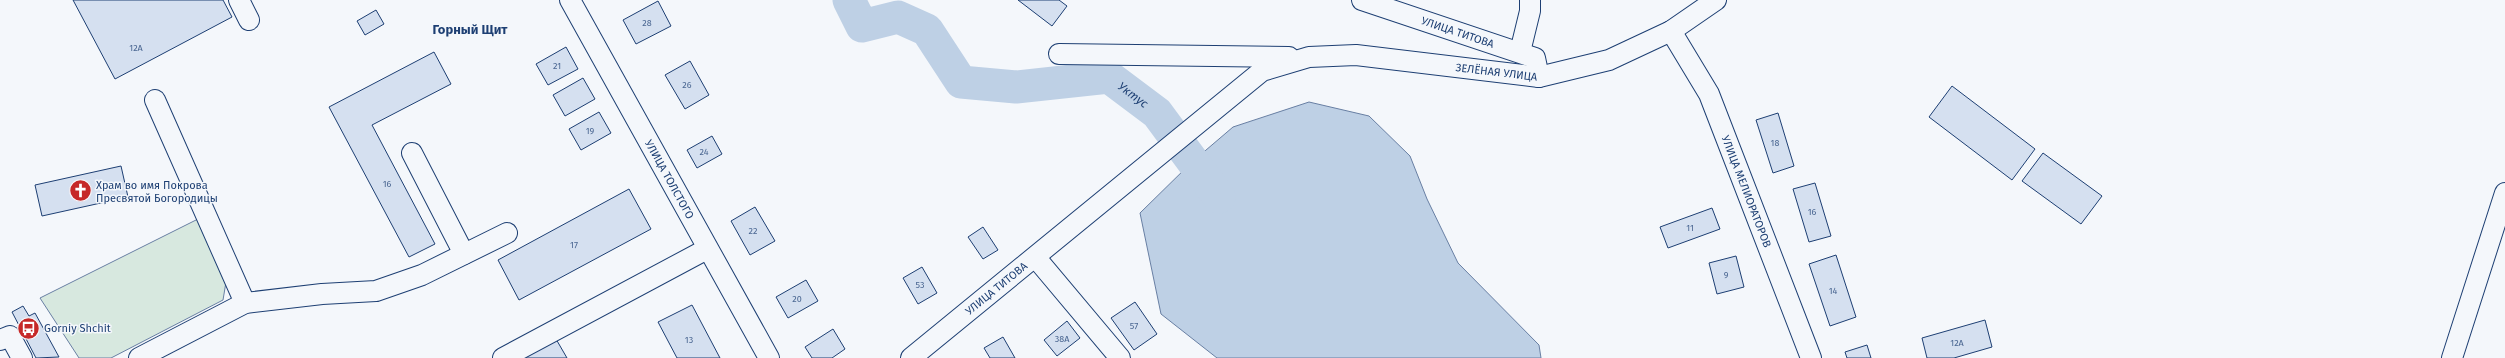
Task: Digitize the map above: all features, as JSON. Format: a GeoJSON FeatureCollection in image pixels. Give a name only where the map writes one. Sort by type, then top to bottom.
{"type":"FeatureCollection","features":[{"type":"Feature","properties":{"kind":"street"},"geometry":{"type":"LineString","coordinates":[[239,0],[249,20]]}},
{"type":"Feature","properties":{"kind":"street","name":"УЛИЦА ТОЛСТОГО"},"geometry":{"type":"LineString","coordinates":[[570,0],[769,358]]}},
{"type":"Feature","properties":{"kind":"street","name":"УЛИЦА ТИТОВА"},"geometry":{"type":"LineString","coordinates":[[1362,0],[1536,58],[1539,77]]}},
{"type":"Feature","properties":{"kind":"street"},"geometry":{"type":"LineString","coordinates":[[1520,52],[1530,11],[1530,0]]}},
{"type":"Feature","properties":{"kind":"street","name":"ЗЕЛЁНАЯ УЛИЦА"},"geometry":{"type":"LineString","coordinates":[[1262,71],[1309,57],[1356,55],[1539,77],[1609,60],[1670,31],[1716,0]]}},
{"type":"Feature","properties":{"kind":"street","name":"УЛИЦА МЕЛИОРАТОРОВ"},"geometry":{"type":"LineString","coordinates":[[1670,31],[1709,94],[1811,358]]}},
{"type":"Feature","properties":{"kind":"street"},"geometry":{"type":"LineString","coordinates":[[1059,54],[1309,57]]}},
{"type":"Feature","properties":{"kind":"street","name":"УЛИЦА ТИТОВА"},"geometry":{"type":"LineString","coordinates":[[911,358],[1036,258],[1081,219],[1262,71]]}},
{"type":"Feature","properties":{"kind":"street"},"geometry":{"type":"LineString","coordinates":[[155,100],[245,303]]}},
{"type":"Feature","properties":{"kind":"street"},"geometry":{"type":"LineString","coordinates":[[412,153],[464,254]]}},
{"type":"Feature","properties":{"kind":"street"},"geometry":{"type":"LineString","coordinates":[[2452,358],[2496,249],[2505,193]]}},
{"type":"Feature","properties":{"kind":"street"},"geometry":{"type":"LineString","coordinates":[[139,358],[245,303],[322,294],[376,291],[422,275],[507,232]]}},
{"type":"Feature","properties":{"kind":"street"},"geometry":{"type":"LineString","coordinates":[[503,358],[708,249]]}},
{"type":"Feature","properties":{"kind":"street"},"geometry":{"type":"LineString","coordinates":[[1036,258],[1120,358]]}},
{"type":"Feature","properties":{"kind":"street"},"geometry":{"type":"LineString","coordinates":[[0,340],[10,336],[22,358]]}},
{"type":"Feature","properties":{"kind":"shaded area"},"geometry":{"type":"Polygon","coordinates":[[[198,219],[226,282],[223,300],[111,358],[79,358],[40,298],[198,219]]]}},
{"type":"Feature","properties":{"kind":"water"},"geometry":{"type":"Polygon","coordinates":[[[1309,102],[1369,116],[1410,156],[1427,199],[1458,263],[1539,345],[1541,358],[1217,358],[1161,314],[1140,213],[1192,162],[1233,127],[1309,102]]]}},
{"type":"Feature","properties":{"kind":"building"},"geometry":{"type":"Polygon","coordinates":[[[73,0],[223,0],[232,17],[115,79],[73,0]]]}},
{"type":"Feature","properties":{"kind":"building"},"geometry":{"type":"Polygon","coordinates":[[[1018,0],[1059,0],[1067,6],[1052,26],[1018,0]]]}},
{"type":"Feature","properties":{"kind":"building"},"geometry":{"type":"Polygon","coordinates":[[[658,1],[671,26],[636,44],[623,20],[658,1]]]}},
{"type":"Feature","properties":{"kind":"building"},"geometry":{"type":"Polygon","coordinates":[[[376,10],[384,24],[365,35],[357,21],[376,10]]]}},
{"type":"Feature","properties":{"kind":"building"},"geometry":{"type":"Polygon","coordinates":[[[566,47],[578,69],[548,85],[536,64],[566,47]]]}},
{"type":"Feature","properties":{"kind":"building"},"geometry":{"type":"Polygon","coordinates":[[[434,52],[451,84],[372,125],[435,244],[409,257],[329,107],[434,52]]]}},
{"type":"Feature","properties":{"kind":"building"},"geometry":{"type":"Polygon","coordinates":[[[690,61],[709,95],[685,109],[665,75],[690,61]]]}},
{"type":"Feature","properties":{"kind":"building"},"geometry":{"type":"Polygon","coordinates":[[[583,78],[595,99],[565,116],[553,95],[583,78]]]}},
{"type":"Feature","properties":{"kind":"building"},"geometry":{"type":"Polygon","coordinates":[[[1952,86],[2035,149],[2012,180],[1929,117],[1952,86]]]}},
{"type":"Feature","properties":{"kind":"building"},"geometry":{"type":"Polygon","coordinates":[[[599,112],[611,133],[581,150],[569,129],[599,112]]]}},
{"type":"Feature","properties":{"kind":"building"},"geometry":{"type":"Polygon","coordinates":[[[1778,113],[1794,166],[1773,173],[1756,120],[1778,113]]]}},
{"type":"Feature","properties":{"kind":"building"},"geometry":{"type":"Polygon","coordinates":[[[712,136],[722,154],[697,168],[687,150],[712,136]]]}},
{"type":"Feature","properties":{"kind":"building"},"geometry":{"type":"Polygon","coordinates":[[[2043,153],[2102,196],[2081,224],[2022,181],[2043,153]]]}},
{"type":"Feature","properties":{"kind":"building","name":"Храм во имя Покрова Пресвятой Богородицы"},"geometry":{"type":"Polygon","coordinates":[[[121,166],[128,197],[42,216],[35,185],[121,166]]]}},
{"type":"Feature","properties":{"kind":"building"},"geometry":{"type":"Polygon","coordinates":[[[1815,183],[1831,236],[1809,242],[1793,189],[1815,183]]]}},
{"type":"Feature","properties":{"kind":"building"},"geometry":{"type":"Polygon","coordinates":[[[629,189],[651,229],[519,300],[498,260],[629,189]]]}},
{"type":"Feature","properties":{"kind":"building"},"geometry":{"type":"Polygon","coordinates":[[[755,207],[775,241],[750,255],[731,221],[755,207]]]}},
{"type":"Feature","properties":{"kind":"building"},"geometry":{"type":"Polygon","coordinates":[[[1712,208],[1720,229],[1668,248],[1660,227],[1712,208]]]}},
{"type":"Feature","properties":{"kind":"building"},"geometry":{"type":"Polygon","coordinates":[[[983,227],[998,250],[983,259],[968,237],[983,227]]]}},
{"type":"Feature","properties":{"kind":"building"},"geometry":{"type":"Polygon","coordinates":[[[1836,255],[1856,317],[1830,326],[1809,264],[1836,255]]]}},
{"type":"Feature","properties":{"kind":"building"},"geometry":{"type":"Polygon","coordinates":[[[1736,256],[1744,287],[1717,294],[1709,263],[1736,256]]]}},
{"type":"Feature","properties":{"kind":"building"},"geometry":{"type":"Polygon","coordinates":[[[922,267],[937,293],[918,304],[903,278],[922,267]]]}},
{"type":"Feature","properties":{"kind":"building"},"geometry":{"type":"Polygon","coordinates":[[[806,280],[818,301],[788,318],[776,297],[806,280]]]}},
{"type":"Feature","properties":{"kind":"building"},"geometry":{"type":"Polygon","coordinates":[[[1135,302],[1157,334],[1134,350],[1111,318],[1135,302]]]}},
{"type":"Feature","properties":{"kind":"building"},"geometry":{"type":"Polygon","coordinates":[[[692,305],[720,358],[677,358],[658,322],[692,305]]]}},
{"type":"Feature","properties":{"kind":"building"},"geometry":{"type":"Polygon","coordinates":[[[23,306],[29,316],[35,313],[59,357],[36,358],[12,312],[23,306]]]}},
{"type":"Feature","properties":{"kind":"building"},"geometry":{"type":"Polygon","coordinates":[[[1985,320],[1992,347],[1954,358],[1927,358],[1922,338],[1985,320]]]}},
{"type":"Feature","properties":{"kind":"building"},"geometry":{"type":"Polygon","coordinates":[[[1067,321],[1080,338],[1057,356],[1044,340],[1067,321]]]}},
{"type":"Feature","properties":{"kind":"building"},"geometry":{"type":"Polygon","coordinates":[[[833,329],[845,349],[832,358],[812,358],[805,347],[833,329]]]}},
{"type":"Feature","properties":{"kind":"building"},"geometry":{"type":"Polygon","coordinates":[[[1003,337],[1015,358],[990,358],[984,348],[1003,337]]]}},
{"type":"Feature","properties":{"kind":"building"},"geometry":{"type":"Polygon","coordinates":[[[556,339],[567,358],[520,358],[556,339]]]}},
{"type":"Feature","properties":{"kind":"building"},"geometry":{"type":"Polygon","coordinates":[[[1867,345],[1871,358],[1847,358],[1845,352],[1867,345]]]}},
{"type":"Feature","properties":{"kind":"waterway","name":"Уктус"},"geometry":{"type":"LineString","coordinates":[[849,0],[862,26],[898,17],[927,30],[961,82],[1016,87],[1109,77],[1157,113],[1219,197]]}},
{"type":"Feature","properties":{"kind":"place","name":"Храм во имя Покрова Пресвятой Богородицы"},"geometry":{"type":"Point","coordinates":[81,191]}},
{"type":"Feature","properties":{"kind":"place","name":"Gorniy Shchit"},"geometry":{"type":"Point","coordinates":[28,328]}},
{"type":"Feature","properties":{"kind":"district","name":"Горный Щит"},"geometry":{"type":"Point","coordinates":[470,29]}}]}
